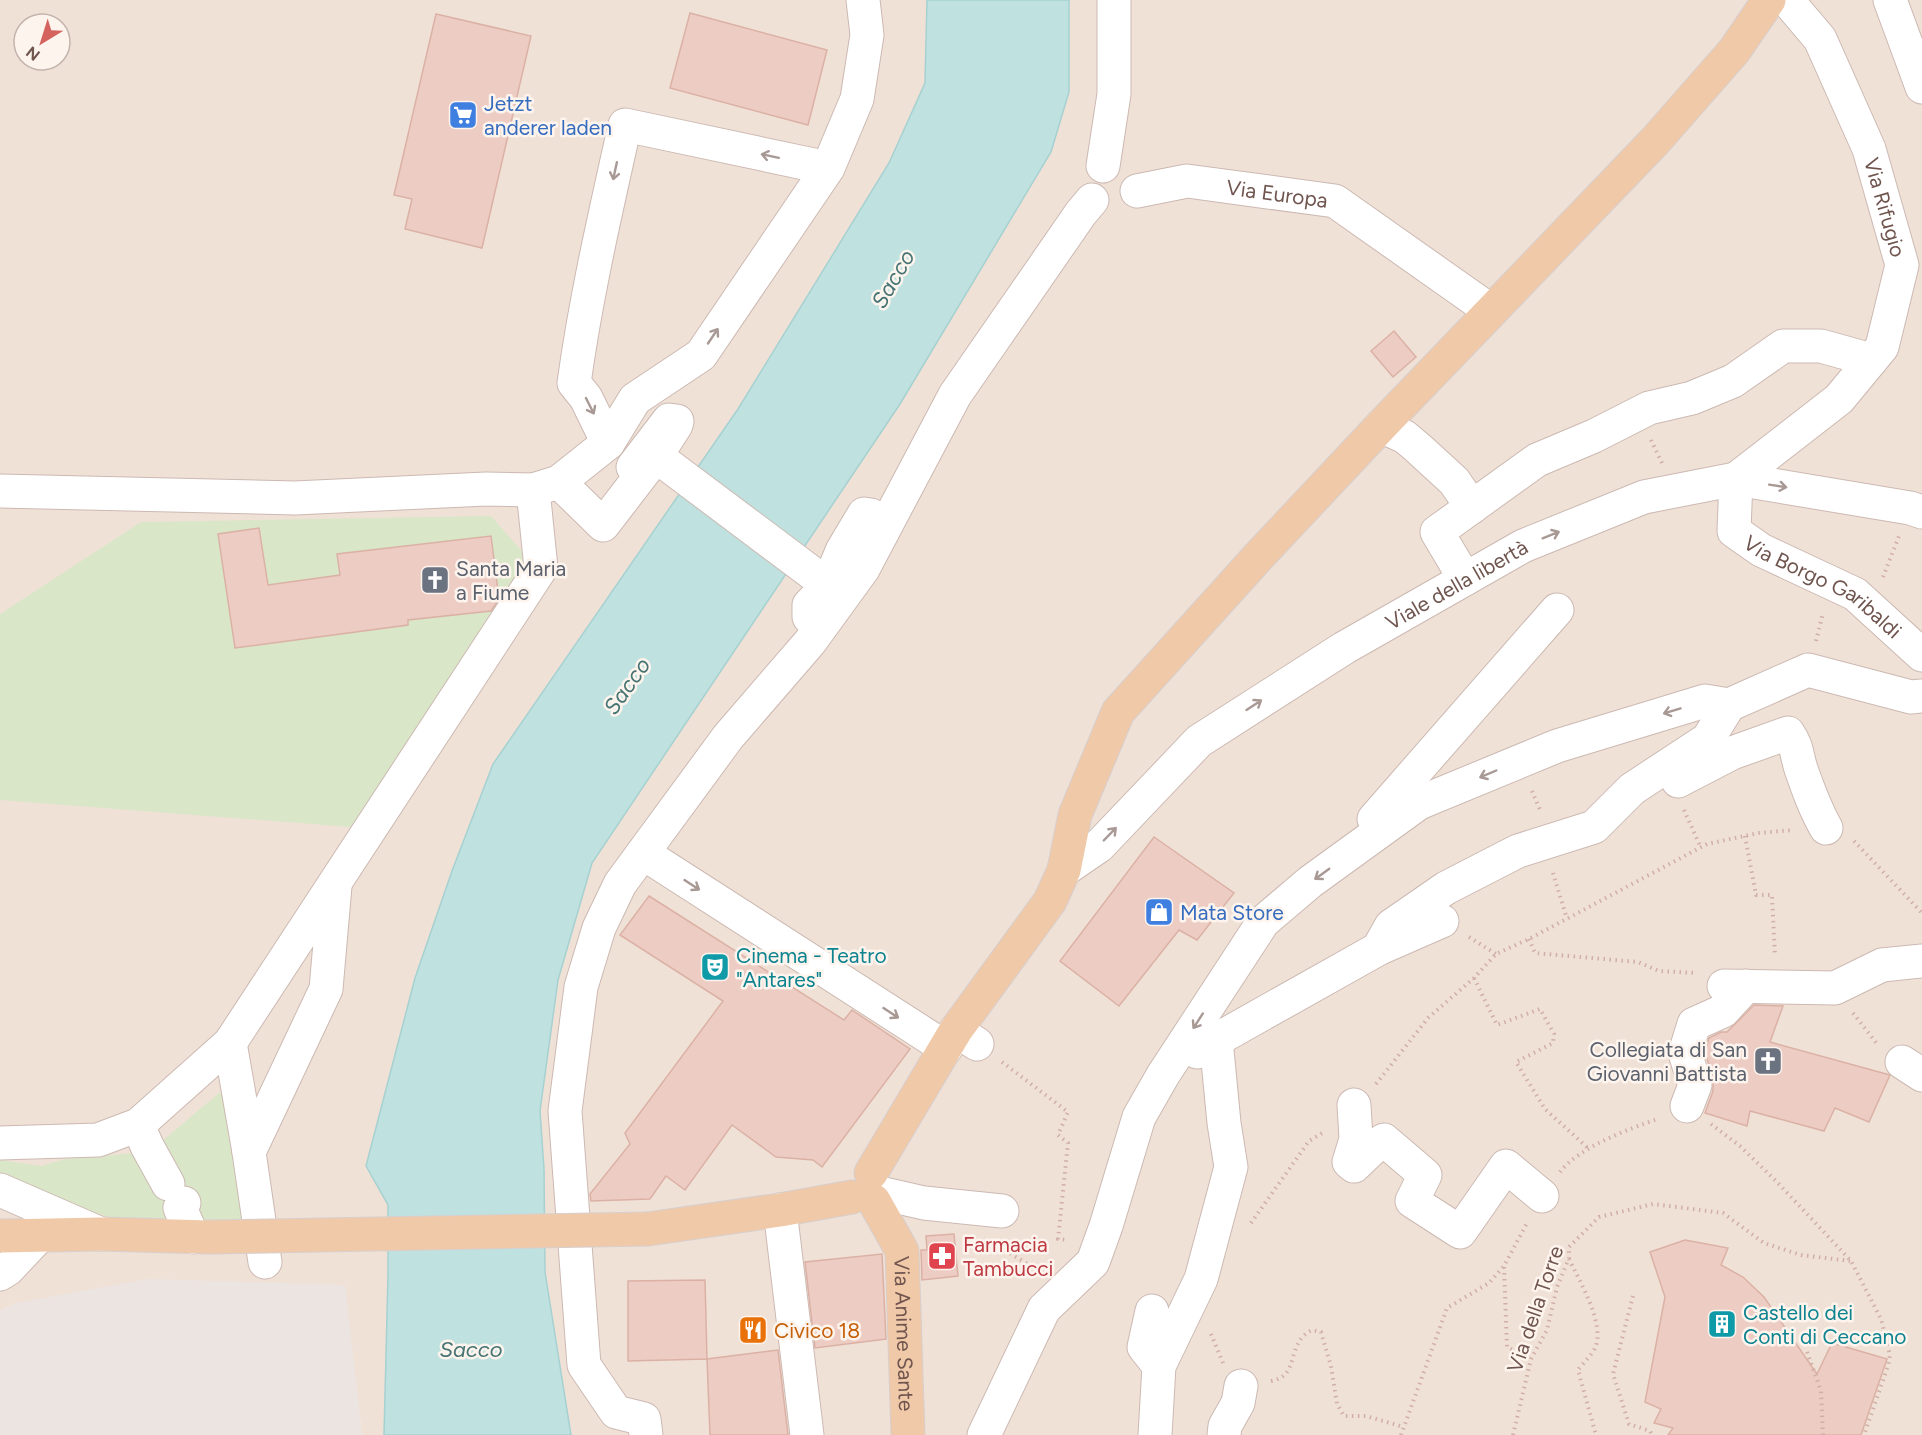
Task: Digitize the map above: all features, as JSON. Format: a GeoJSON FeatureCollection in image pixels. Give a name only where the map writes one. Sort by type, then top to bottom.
{"type":"FeatureCollection","features":[{"type":"Feature","properties":{"kind":"main road"},"geometry":{"type":"LineString","coordinates":[[0,1236],[101,1234],[201,1237],[648,1229],[780,1210],[869,1191],[960,1040],[1050,901],[1064,870],[1075,815],[1118,712],[1258,557],[1381,426],[1655,141],[1734,51],[1769,0]]}},
{"type":"Feature","properties":{"kind":"main road","name":"Via Anime Sante"},"geometry":{"type":"LineString","coordinates":[[869,1191],[902,1251],[908,1435]]}},
{"type":"Feature","properties":{"kind":"street"},"geometry":{"type":"LineString","coordinates":[[0,491],[295,498],[546,486],[608,443],[635,399],[701,355],[828,168],[857,99],[867,35],[863,0]]}},
{"type":"Feature","properties":{"kind":"street"},"geometry":{"type":"LineString","coordinates":[[1103,166],[1114,94],[1114,0]]}},
{"type":"Feature","properties":{"kind":"street","name":"Via Rifugio"},"geometry":{"type":"LineString","coordinates":[[1736,478],[1839,399],[1882,347],[1911,276],[1902,265],[1869,149],[1820,39],[1787,0]]}},
{"type":"Feature","properties":{"kind":"street"},"geometry":{"type":"LineString","coordinates":[[1890,0],[1922,87]]}},
{"type":"Feature","properties":{"kind":"street"},"geometry":{"type":"LineString","coordinates":[[608,443],[586,398],[574,382],[592,275],[625,125],[828,168]]}},
{"type":"Feature","properties":{"kind":"street"},"geometry":{"type":"LineString","coordinates":[[1112,164],[1125,167],[1135,177],[1137,191],[1130,205],[1119,212],[1106,211],[1096,206],[1089,186],[1091,177],[1097,170],[1112,164]]}},
{"type":"Feature","properties":{"kind":"street","name":"Via Europa"},"geometry":{"type":"LineString","coordinates":[[1137,191],[1187,181],[1335,201],[1491,311]]}},
{"type":"Feature","properties":{"kind":"street"},"geometry":{"type":"LineString","coordinates":[[645,1427],[616,1412],[584,1365],[565,1111],[581,987],[599,928],[620,884],[728,736],[810,642],[863,569],[955,394],[1092,200]]}},
{"type":"Feature","properties":{"kind":"street"},"geometry":{"type":"LineString","coordinates":[[1465,579],[1437,532],[1537,460],[1649,408],[1692,398],[1733,381],[1784,346],[1821,346],[1871,360]]}},
{"type":"Feature","properties":{"kind":"street"},"geometry":{"type":"LineString","coordinates":[[1381,426],[1405,437],[1418,448],[1454,481],[1472,507]]}},
{"type":"Feature","properties":{"kind":"street"},"geometry":{"type":"LineString","coordinates":[[546,486],[603,525],[628,492],[662,461],[821,579]]}},
{"type":"Feature","properties":{"kind":"street","name":"Viale della libertà"},"geometry":{"type":"LineString","coordinates":[[1064,870],[1099,846],[1199,741],[1344,648],[1523,546],[1644,497],[1736,478],[1916,510]]}},
{"type":"Feature","properties":{"kind":"street","name":"Via Borgo Garibaldi"},"geometry":{"type":"LineString","coordinates":[[1736,478],[1734,531],[1761,550],[1863,601],[1922,654]]}},
{"type":"Feature","properties":{"kind":"street"},"geometry":{"type":"LineString","coordinates":[[0,1143],[98,1140],[138,1125],[230,1043],[541,568],[546,486]]}},
{"type":"Feature","properties":{"kind":"street"},"geometry":{"type":"LineString","coordinates":[[810,642],[809,604],[821,579],[842,551],[864,514],[872,515],[872,523],[847,558],[863,569]]}},
{"type":"Feature","properties":{"kind":"street"},"geometry":{"type":"LineString","coordinates":[[1357,848],[1361,834],[1557,610]]}},
{"type":"Feature","properties":{"kind":"street"},"geometry":{"type":"LineString","coordinates":[[984,1435],[1044,1309],[1093,1262],[1139,1117],[1163,1075],[1263,922],[1310,882],[1419,803],[1557,746],[1705,701],[1729,705],[1808,670],[1911,697],[1922,696]]}},
{"type":"Feature","properties":{"kind":"street"},"geometry":{"type":"LineString","coordinates":[[1378,949],[1391,926],[1446,888],[1518,851],[1594,827],[1632,789],[1708,739],[1729,705]]}},
{"type":"Feature","properties":{"kind":"street"},"geometry":{"type":"LineString","coordinates":[[1615,806],[1638,803],[1732,753],[1788,733],[1796,745],[1800,766],[1816,811],[1826,828]]}},
{"type":"Feature","properties":{"kind":"street"},"geometry":{"type":"LineString","coordinates":[[643,853],[960,1040]]}},
{"type":"Feature","properties":{"kind":"street"},"geometry":{"type":"LineString","coordinates":[[249,1152],[326,989],[335,884]]}},
{"type":"Feature","properties":{"kind":"street"},"geometry":{"type":"LineString","coordinates":[[1163,1075],[1216,1040],[1378,949],[1442,921]]}},
{"type":"Feature","properties":{"kind":"street"},"geometry":{"type":"LineString","coordinates":[[1687,1106],[1695,1085],[1685,1053],[1694,1024],[1724,1011],[1749,986],[1835,988],[1882,965],[1922,961]]}},
{"type":"Feature","properties":{"kind":"street"},"geometry":{"type":"LineString","coordinates":[[1155,1435],[1159,1366],[1201,1279],[1231,1167],[1216,1040]]}},
{"type":"Feature","properties":{"kind":"street"},"geometry":{"type":"LineString","coordinates":[[230,1043],[265,1262]]}},
{"type":"Feature","properties":{"kind":"street"},"geometry":{"type":"LineString","coordinates":[[1354,1106],[1356,1139],[1349,1162],[1354,1166],[1384,1140],[1425,1175],[1412,1201],[1460,1232],[1506,1166],[1542,1196]]}},
{"type":"Feature","properties":{"kind":"street"},"geometry":{"type":"LineString","coordinates":[[138,1125],[147,1146],[176,1193],[180,1208],[201,1237]]}},
{"type":"Feature","properties":{"kind":"street"},"geometry":{"type":"LineString","coordinates":[[0,1190],[101,1234]]}},
{"type":"Feature","properties":{"kind":"street"},"geometry":{"type":"LineString","coordinates":[[869,1191],[924,1203],[1002,1211]]}},
{"type":"Feature","properties":{"kind":"street"},"geometry":{"type":"LineString","coordinates":[[780,1210],[807,1435]]}},
{"type":"Feature","properties":{"kind":"street"},"geometry":{"type":"LineString","coordinates":[[0,1274],[8,1269],[40,1235]]}},
{"type":"Feature","properties":{"kind":"street"},"geometry":{"type":"LineString","coordinates":[[1152,1311],[1144,1347],[1159,1366]]}},
{"type":"Feature","properties":{"kind":"street"},"geometry":{"type":"LineString","coordinates":[[1224,1435],[1225,1426],[1238,1403],[1241,1386]]}},
{"type":"Feature","properties":{"kind":"path"},"geometry":{"type":"LineString","coordinates":[[1639,413],[1675,491]]}},
{"type":"Feature","properties":{"kind":"path"},"geometry":{"type":"LineString","coordinates":[[1808,670],[1826,600],[1863,601],[1916,510]]}},
{"type":"Feature","properties":{"kind":"path"},"geometry":{"type":"LineString","coordinates":[[1518,761],[1548,841],[1567,919]]}},
{"type":"Feature","properties":{"kind":"path"},"geometry":{"type":"LineString","coordinates":[[1672,784],[1701,848]]}},
{"type":"Feature","properties":{"kind":"path"},"geometry":{"type":"LineString","coordinates":[[1247,1228],[1309,1141],[1330,1128],[1354,1106],[1428,1018],[1474,978],[1496,954],[1529,939],[1707,844],[1759,833],[1826,828],[1849,836],[1922,913]]}},
{"type":"Feature","properties":{"kind":"path"},"geometry":{"type":"LineString","coordinates":[[1529,939],[1536,953],[1638,962],[1659,971],[1695,973],[1749,986],[1772,895],[1756,895],[1746,836]]}},
{"type":"Feature","properties":{"kind":"path"},"geometry":{"type":"LineString","coordinates":[[1474,978],[1497,1025],[1540,1009],[1554,1034],[1553,1043],[1516,1062],[1545,1109],[1589,1149]]}},
{"type":"Feature","properties":{"kind":"path"},"geometry":{"type":"LineString","coordinates":[[1850,1009],[1879,1047],[1912,1068]]}},
{"type":"Feature","properties":{"kind":"path"},"geometry":{"type":"LineString","coordinates":[[960,1040],[1068,1112],[1058,1135],[1068,1143],[1058,1239],[1071,1240],[1065,1250]]}},
{"type":"Feature","properties":{"kind":"path"},"geometry":{"type":"LineString","coordinates":[[1401,1435],[1446,1308],[1489,1283],[1504,1266],[1542,1196],[1564,1166],[1589,1149],[1634,1126],[1667,1116],[1687,1106],[1740,1146],[1851,1261],[1881,1319],[1890,1355],[1864,1435]]}},
{"type":"Feature","properties":{"kind":"path","name":"Via della Torre"},"geometry":{"type":"LineString","coordinates":[[1513,1435],[1531,1359],[1547,1330],[1557,1287],[1569,1258],[1569,1247],[1599,1216],[1653,1203],[1723,1213],[1764,1243],[1801,1255],[1851,1261]]}},
{"type":"Feature","properties":{"kind":"path"},"geometry":{"type":"LineString","coordinates":[[1002,1211],[998,1246],[1048,1277]]}},
{"type":"Feature","properties":{"kind":"path"},"geometry":{"type":"LineString","coordinates":[[1569,1258],[1592,1308],[1598,1334],[1595,1348],[1578,1370],[1596,1435]]}},
{"type":"Feature","properties":{"kind":"path"},"geometry":{"type":"LineString","coordinates":[[1504,1266],[1507,1347],[1531,1359]]}},
{"type":"Feature","properties":{"kind":"path"},"geometry":{"type":"LineString","coordinates":[[1632,1296],[1613,1374],[1629,1424],[1650,1431],[1652,1435]]}},
{"type":"Feature","properties":{"kind":"path"},"geometry":{"type":"LineString","coordinates":[[1209,1329],[1230,1376],[1238,1386],[1281,1380],[1289,1370],[1297,1343],[1304,1334],[1312,1330],[1321,1332],[1331,1366],[1336,1404],[1344,1416],[1366,1416],[1404,1427]]}},
{"type":"Feature","properties":{"kind":"path"},"geometry":{"type":"LineString","coordinates":[[1807,1353],[1821,1391],[1823,1435]]}},
{"type":"Feature","properties":{"kind":"shaded area"},"geometry":{"type":"Polygon","coordinates":[[[0,0],[1922,0],[1922,1435],[362,1435],[344,1285],[16,1303],[0,1311],[0,0]]]}},
{"type":"Feature","properties":{"kind":"shaded area"},"geometry":{"type":"Polygon","coordinates":[[[148,1279],[345,1285],[362,1435],[0,1435],[0,1311],[16,1303],[148,1279]]]}},
{"type":"Feature","properties":{"kind":"green space"},"geometry":{"type":"Polygon","coordinates":[[[491,516],[536,567],[364,828],[0,800],[0,614],[141,522],[491,516]]]}},
{"type":"Feature","properties":{"kind":"green space"},"geometry":{"type":"Polygon","coordinates":[[[219,1093],[230,1096],[254,1223],[134,1227],[54,1197],[0,1173],[0,1160],[41,1166],[65,1159],[149,1152],[219,1093]]]}},
{"type":"Feature","properties":{"kind":"water","name":"Sacco"},"geometry":{"type":"Polygon","coordinates":[[[927,0],[1069,0],[1069,92],[1051,152],[900,404],[592,863],[558,980],[540,1111],[544,1169],[545,1272],[571,1435],[384,1435],[388,1205],[366,1166],[415,978],[452,871],[493,764],[738,409],[889,163],[925,83],[927,0]]]}},
{"type":"Feature","properties":{"kind":"building"},"geometry":{"type":"Polygon","coordinates":[[[690,13],[827,50],[808,125],[670,88],[690,13]]]}},
{"type":"Feature","properties":{"kind":"building","name":"Jetzt anderer laden"},"geometry":{"type":"Polygon","coordinates":[[[436,14],[531,36],[482,248],[405,229],[412,199],[394,195],[436,14]]]}},
{"type":"Feature","properties":{"kind":"building"},"geometry":{"type":"Polygon","coordinates":[[[1394,331],[1416,357],[1393,377],[1371,351],[1394,331]]]}},
{"type":"Feature","properties":{"kind":"building"},"geometry":{"type":"Polygon","coordinates":[[[259,528],[268,585],[340,575],[337,554],[491,536],[499,599],[491,611],[408,620],[408,625],[235,648],[218,534],[259,528]]]}},
{"type":"Feature","properties":{"kind":"building","name":"Mata Store"},"geometry":{"type":"Polygon","coordinates":[[[1154,837],[1234,893],[1197,940],[1179,930],[1119,1006],[1060,961],[1154,837]]]}},
{"type":"Feature","properties":{"kind":"building"},"geometry":{"type":"Polygon","coordinates":[[[649,896],[844,1020],[852,1010],[910,1049],[822,1167],[813,1160],[776,1157],[732,1125],[685,1190],[666,1176],[650,1199],[591,1201],[590,1194],[630,1144],[625,1133],[723,1001],[620,935],[649,896]]]}},
{"type":"Feature","properties":{"kind":"building","name":"Collegiata di San Giovanni Battista"},"geometry":{"type":"Polygon","coordinates":[[[1754,1005],[1783,1006],[1770,1042],[1890,1075],[1869,1122],[1835,1108],[1824,1131],[1750,1111],[1747,1126],[1705,1113],[1713,1091],[1713,1076],[1705,1053],[1709,1038],[1721,1032],[1727,1032],[1754,1005]]]}},
{"type":"Feature","properties":{"kind":"building","name":"Farmacia Tambucci"},"geometry":{"type":"Polygon","coordinates":[[[954,1234],[958,1276],[922,1280],[921,1250],[927,1250],[926,1236],[954,1234]]]}},
{"type":"Feature","properties":{"kind":"building","name":"Castello dei Conti di Ceccano"},"geometry":{"type":"Polygon","coordinates":[[[1685,1240],[1728,1248],[1721,1265],[1743,1277],[1764,1297],[1817,1374],[1832,1343],[1887,1359],[1861,1435],[1668,1435],[1673,1428],[1654,1423],[1661,1409],[1645,1402],[1665,1297],[1650,1252],[1685,1240]]]}},
{"type":"Feature","properties":{"kind":"building"},"geometry":{"type":"Polygon","coordinates":[[[882,1254],[886,1339],[815,1348],[805,1262],[882,1254]]]}},
{"type":"Feature","properties":{"kind":"building"},"geometry":{"type":"Polygon","coordinates":[[[705,1280],[707,1359],[628,1361],[628,1281],[705,1280]]]}},
{"type":"Feature","properties":{"kind":"building"},"geometry":{"type":"Polygon","coordinates":[[[778,1350],[788,1435],[710,1435],[707,1359],[778,1350]]]}},
{"type":"Feature","properties":{"kind":"place","name":"Jetzt anderer laden"},"geometry":{"type":"Point","coordinates":[463,115]}},
{"type":"Feature","properties":{"kind":"place","name":"Santa Maria a Fiume"},"geometry":{"type":"Point","coordinates":[435,580]}},
{"type":"Feature","properties":{"kind":"place","name":"Mata Store"},"geometry":{"type":"Point","coordinates":[1159,912]}},
{"type":"Feature","properties":{"kind":"place","name":"Cinema - Teatro \"Antares\""},"geometry":{"type":"Point","coordinates":[715,967]}},
{"type":"Feature","properties":{"kind":"place","name":"Collegiata di San Giovanni Battista"},"geometry":{"type":"Point","coordinates":[1768,1061]}},
{"type":"Feature","properties":{"kind":"place","name":"Farmacia Tambucci"},"geometry":{"type":"Point","coordinates":[942,1256]}},
{"type":"Feature","properties":{"kind":"place","name":"Castello dei Conti di Ceccano"},"geometry":{"type":"Point","coordinates":[1722,1324]}},
{"type":"Feature","properties":{"kind":"place","name":"Civico 18"},"geometry":{"type":"Point","coordinates":[753,1330]}}]}
